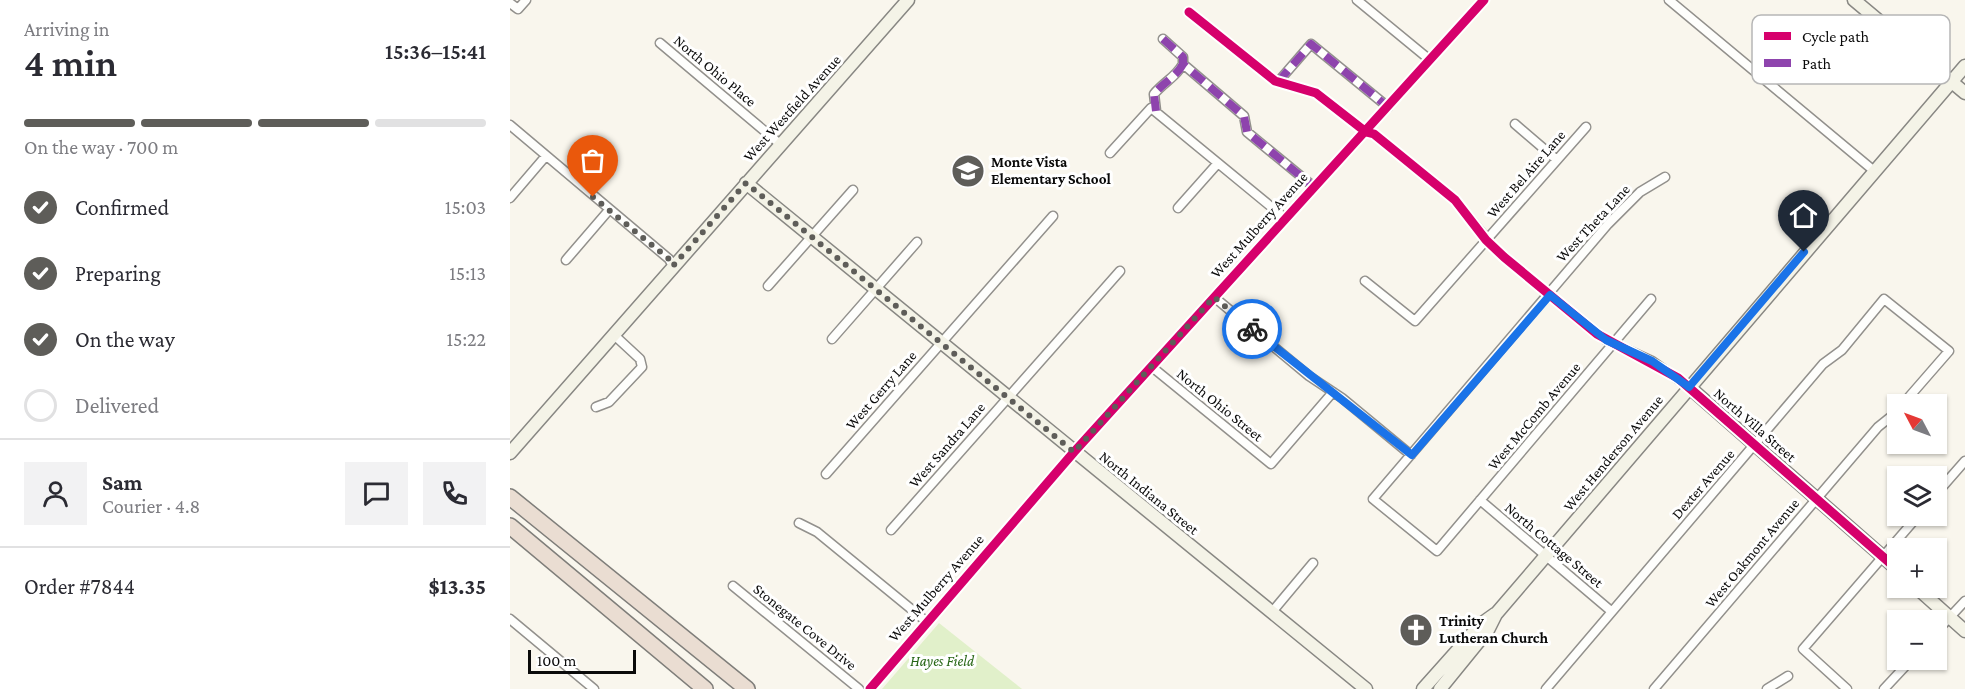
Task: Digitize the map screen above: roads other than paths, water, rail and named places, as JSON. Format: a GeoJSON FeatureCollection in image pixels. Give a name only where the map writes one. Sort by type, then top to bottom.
{"type":"FeatureCollection","features":[{"type":"Feature","properties":{"kind":"highway"},"geometry":{"type":"LineString","coordinates":[[510,497],[744,686]]}},
{"type":"Feature","properties":{"kind":"highway"},"geometry":{"type":"LineString","coordinates":[[510,526],[705,689]]}},
{"type":"Feature","properties":{"kind":"highway"},"geometry":{"type":"LineString","coordinates":[[630,625],[693,689]]}},
{"type":"Feature","properties":{"kind":"street"},"geometry":{"type":"LineString","coordinates":[[510,3],[518,9],[526,0]]}},
{"type":"Feature","properties":{"kind":"street","name":"West Westfield Avenue"},"geometry":{"type":"LineString","coordinates":[[510,453],[908,0]]}},
{"type":"Feature","properties":{"kind":"street"},"geometry":{"type":"LineString","coordinates":[[1357,0],[1430,60]]}},
{"type":"Feature","properties":{"kind":"street","name":"West Mulberry Avenue"},"geometry":{"type":"LineString","coordinates":[[870,689],[1074,452],[1484,0]]}},
{"type":"Feature","properties":{"kind":"street"},"geometry":{"type":"LineString","coordinates":[[1669,0],[1752,69]]}},
{"type":"Feature","properties":{"kind":"street"},"geometry":{"type":"LineString","coordinates":[[1854,0],[1872,15]]}},
{"type":"Feature","properties":{"kind":"street"},"geometry":{"type":"LineString","coordinates":[[1189,12],[1278,82],[1311,44],[1388,107]]}},
{"type":"Feature","properties":{"kind":"street"},"geometry":{"type":"LineString","coordinates":[[1110,153],[1154,109],[1154,94],[1164,82],[1176,76],[1183,64],[1183,57],[1163,39]]}},
{"type":"Feature","properties":{"kind":"street","name":"North Ohio Place"},"geometry":{"type":"LineString","coordinates":[[660,43],[780,144]]}},
{"type":"Feature","properties":{"kind":"street"},"geometry":{"type":"LineString","coordinates":[[1183,64],[1244,116],[1247,132],[1314,187]]}},
{"type":"Feature","properties":{"kind":"street","name":"West Henderson Avenue"},"geometry":{"type":"LineString","coordinates":[[1951,81],[1965,66]]}},
{"type":"Feature","properties":{"kind":"street"},"geometry":{"type":"LineString","coordinates":[[1951,81],[1965,93]]}},
{"type":"Feature","properties":{"kind":"street","name":"North Villa Street"},"geometry":{"type":"LineString","coordinates":[[1278,82],[1317,93],[1366,132],[1374,134],[1455,200],[1486,240],[1550,295],[1613,344],[1652,361],[1689,387],[1887,560]]}},
{"type":"Feature","properties":{"kind":"street"},"geometry":{"type":"LineString","coordinates":[[1770,84],[1873,170]]}},
{"type":"Feature","properties":{"kind":"street","name":"West Henderson Avenue"},"geometry":{"type":"LineString","coordinates":[[1440,689],[1488,630],[1496,614],[1948,84]]}},
{"type":"Feature","properties":{"kind":"street"},"geometry":{"type":"LineString","coordinates":[[1154,109],[1286,219]]}},
{"type":"Feature","properties":{"kind":"street"},"geometry":{"type":"LineString","coordinates":[[1515,124],[1557,160]]}},
{"type":"Feature","properties":{"kind":"street"},"geometry":{"type":"LineString","coordinates":[[510,125],[545,157],[669,259],[673,266]]}},
{"type":"Feature","properties":{"kind":"street","name":"West Bel Aire Lane"},"geometry":{"type":"LineString","coordinates":[[1365,281],[1415,321],[1586,127]]}},
{"type":"Feature","properties":{"kind":"street"},"geometry":{"type":"LineString","coordinates":[[510,198],[545,157]]}},
{"type":"Feature","properties":{"kind":"street"},"geometry":{"type":"LineString","coordinates":[[1178,208],[1218,163]]}},
{"type":"Feature","properties":{"kind":"street","name":"West Theta Lane"},"geometry":{"type":"LineString","coordinates":[[1437,551],[1373,500],[1550,295],[1565,272],[1623,207],[1640,192],[1665,177]]}},
{"type":"Feature","properties":{"kind":"street","name":"North Indiana Street"},"geometry":{"type":"LineString","coordinates":[[746,183],[1366,689]]}},
{"type":"Feature","properties":{"kind":"street"},"geometry":{"type":"LineString","coordinates":[[768,286],[853,190]]}},
{"type":"Feature","properties":{"kind":"street"},"geometry":{"type":"LineString","coordinates":[[566,260],[609,210]]}},
{"type":"Feature","properties":{"kind":"street","name":"West Gerry Lane"},"geometry":{"type":"LineString","coordinates":[[826,474],[1053,216]]}},
{"type":"Feature","properties":{"kind":"street"},"geometry":{"type":"LineString","coordinates":[[832,339],[917,242]]}},
{"type":"Feature","properties":{"kind":"street","name":"West Sandra Lane"},"geometry":{"type":"LineString","coordinates":[[891,530],[1120,270]]}},
{"type":"Feature","properties":{"kind":"street"},"geometry":{"type":"LineString","coordinates":[[1214,297],[1309,376],[1333,392],[1412,455]]}},
{"type":"Feature","properties":{"kind":"street","name":"West McComb Avenue"},"geometry":{"type":"LineString","coordinates":[[1437,551],[1651,299]]}},
{"type":"Feature","properties":{"kind":"street","name":"Dexter Avenue"},"geometry":{"type":"LineString","coordinates":[[1546,689],[1823,364],[1842,350],[1884,299],[1948,351],[1911,394]]}},
{"type":"Feature","properties":{"kind":"street"},"geometry":{"type":"LineString","coordinates":[[596,407],[609,402],[642,367],[640,359],[613,334]]}},
{"type":"Feature","properties":{"kind":"street","name":"North Ohio Street"},"geometry":{"type":"LineString","coordinates":[[1152,367],[1271,464],[1333,392]]}},
{"type":"Feature","properties":{"kind":"street","name":"West Oakmont Avenue"},"geometry":{"type":"LineString","coordinates":[[1654,689],[1878,427],[1887,420]]}},
{"type":"Feature","properties":{"kind":"street"},"geometry":{"type":"LineString","coordinates":[[1947,481],[1965,460]]}},
{"type":"Feature","properties":{"kind":"street","name":"North Cottage Street"},"geometry":{"type":"LineString","coordinates":[[1480,500],[1611,611]]}},
{"type":"Feature","properties":{"kind":"street"},"geometry":{"type":"LineString","coordinates":[[799,523],[817,532],[927,622]]}},
{"type":"Feature","properties":{"kind":"street"},"geometry":{"type":"LineString","coordinates":[[1847,689],[1803,649],[1909,526]]}},
{"type":"Feature","properties":{"kind":"street"},"geometry":{"type":"LineString","coordinates":[[1272,612],[1313,563]]}},
{"type":"Feature","properties":{"kind":"street","name":"Stonegate Cove Drive"},"geometry":{"type":"LineString","coordinates":[[733,586],[859,689]]}},
{"type":"Feature","properties":{"kind":"street"},"geometry":{"type":"LineString","coordinates":[[1928,598],[1965,631]]}},
{"type":"Feature","properties":{"kind":"street"},"geometry":{"type":"LineString","coordinates":[[1947,621],[1965,601]]}},
{"type":"Feature","properties":{"kind":"street","name":"West Henderson Avenue"},"geometry":{"type":"LineString","coordinates":[[1423,689],[1481,624],[1496,614]]}},
{"type":"Feature","properties":{"kind":"street"},"geometry":{"type":"LineString","coordinates":[[510,619],[594,689]]}},
{"type":"Feature","properties":{"kind":"street"},"geometry":{"type":"LineString","coordinates":[[1884,689],[1902,670]]}},
{"type":"Feature","properties":{"kind":"street"},"geometry":{"type":"LineString","coordinates":[[1767,689],[1788,676]]}},
{"type":"Feature","properties":{"kind":"place","name":"Monte Vista Elementary School"},"geometry":{"type":"Point","coordinates":[968,171]}},
{"type":"Feature","properties":{"kind":"place","name":"Trinity Lutheran Church"},"geometry":{"type":"Point","coordinates":[1416,630]}},
{"type":"Feature","properties":{"kind":"park label","name":"Hayes Field"},"geometry":{"type":"Point","coordinates":[942,661]}}]}
